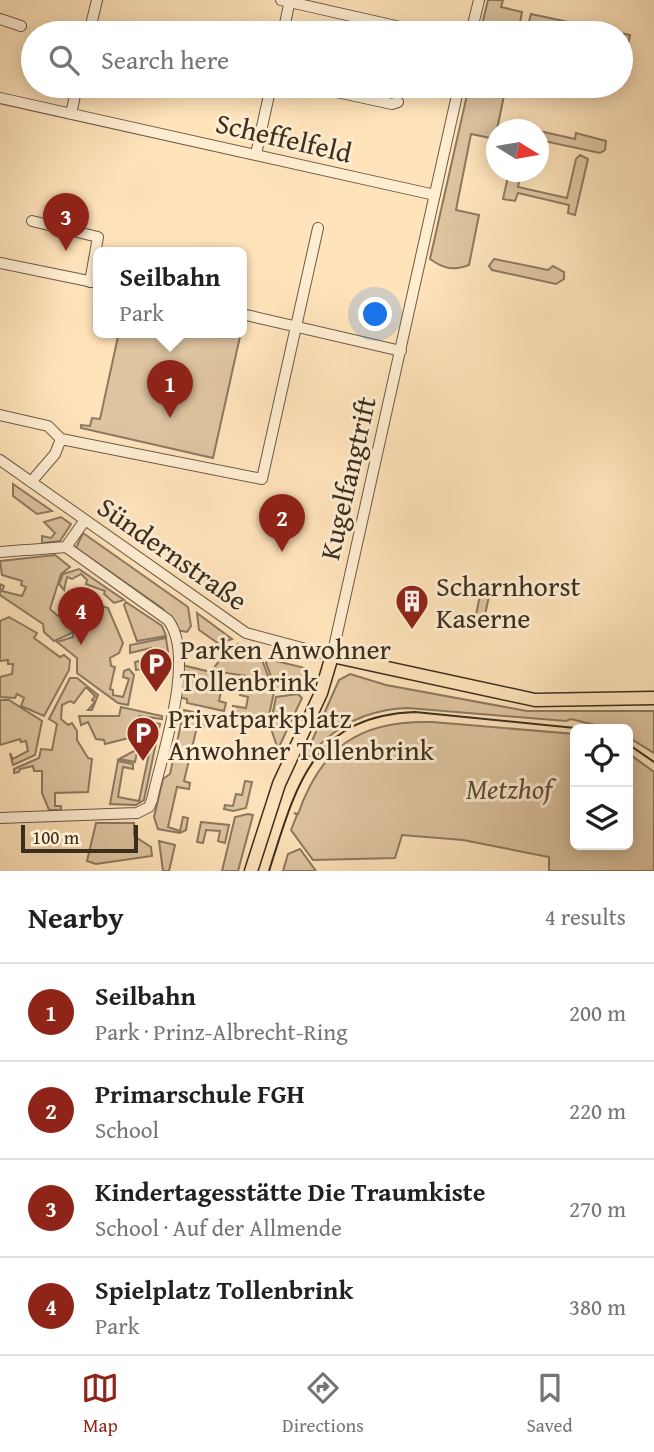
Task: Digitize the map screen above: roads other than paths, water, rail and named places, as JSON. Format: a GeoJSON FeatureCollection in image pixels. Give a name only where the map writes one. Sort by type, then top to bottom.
{"type":"FeatureCollection","features":[{"type":"Feature","properties":{"kind":"main road"},"geometry":{"type":"LineString","coordinates":[[332,656],[528,699],[654,698]]}},
{"type":"Feature","properties":{"kind":"main road","name":"Kugelfangtrift"},"geometry":{"type":"LineString","coordinates":[[251,871],[279,784],[321,693],[332,656]]}},
{"type":"Feature","properties":{"kind":"street"},"geometry":{"type":"LineString","coordinates":[[92,21],[97,0]]}},
{"type":"Feature","properties":{"kind":"street"},"geometry":{"type":"LineString","coordinates":[[474,21],[479,0]]}},
{"type":"Feature","properties":{"kind":"street"},"geometry":{"type":"LineString","coordinates":[[284,21],[287,1],[374,21]]}},
{"type":"Feature","properties":{"kind":"street"},"geometry":{"type":"LineString","coordinates":[[0,19],[20,26]]}},
{"type":"Feature","properties":{"kind":"street","name":"Scheffelfeld"},"geometry":{"type":"LineString","coordinates":[[0,98],[435,195]]}},
{"type":"Feature","properties":{"kind":"street"},"geometry":{"type":"LineString","coordinates":[[71,114],[75,98]]}},
{"type":"Feature","properties":{"kind":"street"},"geometry":{"type":"LineString","coordinates":[[256,154],[268,98]]}},
{"type":"Feature","properties":{"kind":"street"},"geometry":{"type":"LineString","coordinates":[[364,98],[392,104],[398,102]]}},
{"type":"Feature","properties":{"kind":"street","name":"Kugelfangtrift"},"geometry":{"type":"LineString","coordinates":[[332,656],[456,98]]}},
{"type":"Feature","properties":{"kind":"street"},"geometry":{"type":"LineString","coordinates":[[32,221],[98,237],[97,247]]}},
{"type":"Feature","properties":{"kind":"street"},"geometry":{"type":"LineString","coordinates":[[0,415],[48,426],[61,439],[262,479],[318,228]]}},
{"type":"Feature","properties":{"kind":"street"},"geometry":{"type":"LineString","coordinates":[[0,263],[93,283]]}},
{"type":"Feature","properties":{"kind":"street"},"geometry":{"type":"LineString","coordinates":[[247,315],[401,351]]}},
{"type":"Feature","properties":{"kind":"street"},"geometry":{"type":"LineString","coordinates":[[31,481],[55,454],[61,439]]}},
{"type":"Feature","properties":{"kind":"street","name":"Sündernstraße"},"geometry":{"type":"LineString","coordinates":[[0,460],[246,633],[332,656]]}},
{"type":"Feature","properties":{"kind":"street"},"geometry":{"type":"LineString","coordinates":[[66,547],[85,520]]}},
{"type":"Feature","properties":{"kind":"street"},"geometry":{"type":"LineString","coordinates":[[0,552],[66,547],[172,625],[179,676],[149,807],[137,813],[0,818]]}},
{"type":"Feature","properties":{"kind":"tram line"},"geometry":{"type":"LineString","coordinates":[[269,871],[300,784],[314,761],[331,742],[353,727],[380,716],[415,712],[570,728]]}},
{"type":"Feature","properties":{"kind":"tram line"},"geometry":{"type":"LineString","coordinates":[[633,747],[654,762]]}},
{"type":"Feature","properties":{"kind":"place","name":"Kindertagesstätte Die Traumkiste"},"geometry":{"type":"Point","coordinates":[66,251]}},
{"type":"Feature","properties":{"kind":"place","name":"Seilbahn"},"geometry":{"type":"Point","coordinates":[170,418]}},
{"type":"Feature","properties":{"kind":"place","name":"Primarschule FGH"},"geometry":{"type":"Point","coordinates":[282,552]}},
{"type":"Feature","properties":{"kind":"place","name":"Scharnhorst Kaserne"},"geometry":{"type":"Point","coordinates":[412,631]}},
{"type":"Feature","properties":{"kind":"place","name":"Spielplatz Tollenbrink"},"geometry":{"type":"Point","coordinates":[81,645]}},
{"type":"Feature","properties":{"kind":"place","name":"Parken Anwohner Tollenbrink"},"geometry":{"type":"Point","coordinates":[156,694]}},
{"type":"Feature","properties":{"kind":"place","name":"Privatparkplatz Anwohner Tollenbrink"},"geometry":{"type":"Point","coordinates":[143,763]}},
{"type":"Feature","properties":{"kind":"park label","name":"Metzhof"},"geometry":{"type":"Point","coordinates":[509,788]}}]}
